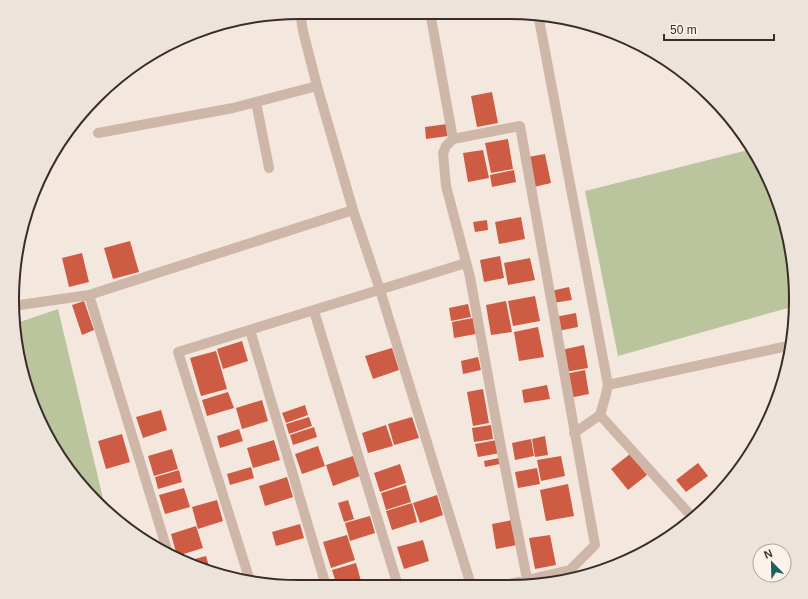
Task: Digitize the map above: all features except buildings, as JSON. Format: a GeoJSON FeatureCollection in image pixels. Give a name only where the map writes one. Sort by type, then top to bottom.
{"type":"FeatureCollection","features":[{"type":"Feature","properties":{"kind":"street"},"geometry":{"type":"LineString","coordinates":[[301,19],[317,86],[353,210],[380,290],[469,580]]}},
{"type":"Feature","properties":{"kind":"street"},"geometry":{"type":"LineString","coordinates":[[431,19],[452,139]]}},
{"type":"Feature","properties":{"kind":"street"},"geometry":{"type":"LineString","coordinates":[[540,21],[608,385],[600,415],[574,433]]}},
{"type":"Feature","properties":{"kind":"street"},"geometry":{"type":"LineString","coordinates":[[98,133],[233,108],[317,86]]}},
{"type":"Feature","properties":{"kind":"street"},"geometry":{"type":"LineString","coordinates":[[256,102],[269,168]]}},
{"type":"Feature","properties":{"kind":"street"},"geometry":{"type":"LineString","coordinates":[[527,579],[470,277],[446,186],[443,153],[446,146],[452,139],[520,126],[595,545],[570,570],[533,579]]}},
{"type":"Feature","properties":{"kind":"street"},"geometry":{"type":"LineString","coordinates":[[19,305],[89,294],[353,210]]}},
{"type":"Feature","properties":{"kind":"street"},"geometry":{"type":"LineString","coordinates":[[248,576],[178,352],[466,263]]}},
{"type":"Feature","properties":{"kind":"street"},"geometry":{"type":"LineString","coordinates":[[89,294],[166,546]]}},
{"type":"Feature","properties":{"kind":"street"},"geometry":{"type":"LineString","coordinates":[[314,311],[396,580]]}},
{"type":"Feature","properties":{"kind":"street"},"geometry":{"type":"LineString","coordinates":[[250,330],[324,580]]}},
{"type":"Feature","properties":{"kind":"street"},"geometry":{"type":"LineString","coordinates":[[608,385],[785,346]]}},
{"type":"Feature","properties":{"kind":"street"},"geometry":{"type":"LineString","coordinates":[[600,415],[689,513]]}},
{"type":"Feature","properties":{"kind":"green space"},"geometry":{"type":"Polygon","coordinates":[[[746,151],[768,192],[784,245],[787,263],[789,308],[618,356],[585,191],[746,151]]]}},
{"type":"Feature","properties":{"kind":"green space"},"geometry":{"type":"Polygon","coordinates":[[[58,309],[103,500],[66,455],[40,407],[24,354],[20,322],[58,309]]]}}]}
